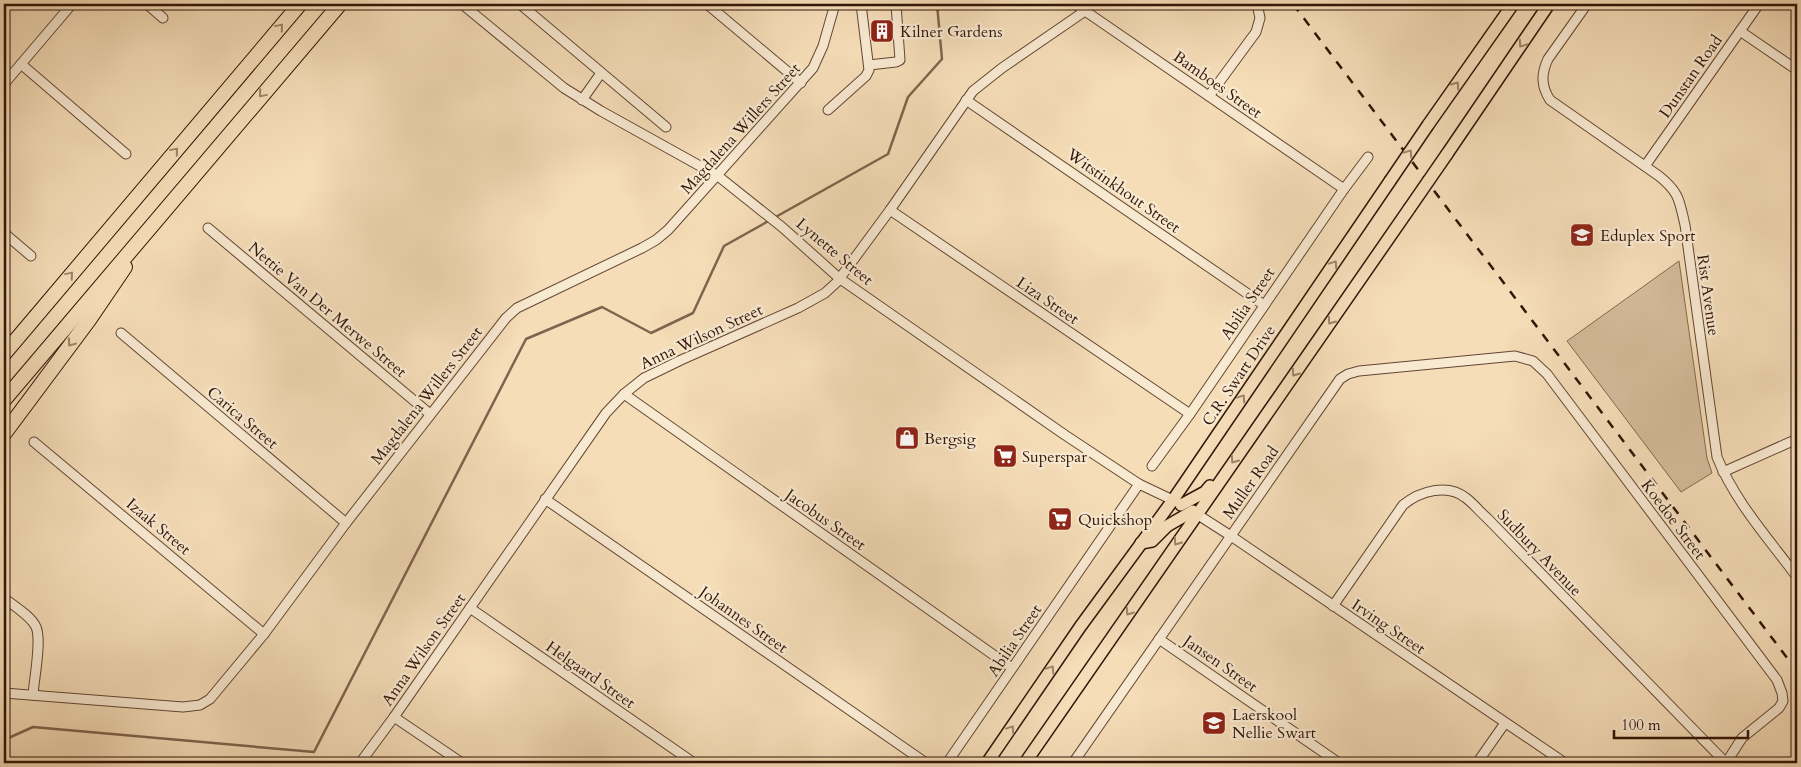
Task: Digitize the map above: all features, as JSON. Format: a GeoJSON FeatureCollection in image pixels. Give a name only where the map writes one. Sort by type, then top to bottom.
{"type":"FeatureCollection","features":[{"type":"Feature","properties":{"kind":"highway"},"geometry":{"type":"LineString","coordinates":[[4,352],[300,4]]}},
{"type":"Feature","properties":{"kind":"highway"},"geometry":{"type":"LineString","coordinates":[[4,400],[340,4]]}},
{"type":"Feature","properties":{"kind":"highway"},"geometry":{"type":"LineString","coordinates":[[4,434],[119,277],[147,230]]}},
{"type":"Feature","properties":{"kind":"main road","name":"C.R. Swart Drive"},"geometry":{"type":"LineString","coordinates":[[987,763],[1140,543],[1177,503],[1390,181],[1513,4]]}},
{"type":"Feature","properties":{"kind":"main road"},"geometry":{"type":"LineString","coordinates":[[1024,763],[1195,512],[1222,477],[1409,209],[1549,4]]}},
{"type":"Feature","properties":{"kind":"main road"},"geometry":{"type":"LineString","coordinates":[[1177,503],[1205,492],[1222,477]]}},
{"type":"Feature","properties":{"kind":"main road"},"geometry":{"type":"LineString","coordinates":[[1140,543],[1152,541],[1167,526],[1195,512]]}},
{"type":"Feature","properties":{"kind":"street"},"geometry":{"type":"LineString","coordinates":[[4,84],[72,4]]}},
{"type":"Feature","properties":{"kind":"street"},"geometry":{"type":"LineString","coordinates":[[146,4],[163,18]]}},
{"type":"Feature","properties":{"kind":"street","name":"Lynette Street"},"geometry":{"type":"LineString","coordinates":[[462,4],[546,74],[582,100],[718,176],[782,227],[839,278],[1065,435],[1140,484],[1195,512]]}},
{"type":"Feature","properties":{"kind":"street"},"geometry":{"type":"LineString","coordinates":[[520,4],[666,127]]}},
{"type":"Feature","properties":{"kind":"street"},"geometry":{"type":"LineString","coordinates":[[707,4],[801,83]]}},
{"type":"Feature","properties":{"kind":"street","name":"Magdalena Willers Street"},"geometry":{"type":"LineString","coordinates":[[4,693],[183,706],[200,704],[214,696],[264,634],[346,523],[506,318],[517,308],[661,237],[681,218],[813,68],[821,54],[835,4]]}},
{"type":"Feature","properties":{"kind":"street"},"geometry":{"type":"LineString","coordinates":[[828,110],[866,76],[869,70],[861,4]]}},
{"type":"Feature","properties":{"kind":"street"},"geometry":{"type":"LineString","coordinates":[[869,65],[900,60],[896,4]]}},
{"type":"Feature","properties":{"kind":"street","name":"Bamboes Street"},"geometry":{"type":"LineString","coordinates":[[1076,4],[1344,189]]}},
{"type":"Feature","properties":{"kind":"street"},"geometry":{"type":"LineString","coordinates":[[1209,96],[1256,32],[1260,18],[1257,4]]}},
{"type":"Feature","properties":{"kind":"street","name":"Rist Avenue"},"geometry":{"type":"LineString","coordinates":[[1587,4],[1548,59],[1544,69],[1542,84],[1550,100],[1671,185],[1678,196],[1685,224],[1717,457],[1723,472],[1737,496],[1797,576]]}},
{"type":"Feature","properties":{"kind":"street","name":"Dunstan Road"},"geometry":{"type":"LineString","coordinates":[[1645,166],[1759,4]]}},
{"type":"Feature","properties":{"kind":"street","name":"Anna Wilson Street"},"geometry":{"type":"LineString","coordinates":[[360,763],[606,413],[624,394],[644,378],[809,303],[826,293],[890,210],[973,91],[988,78],[1086,11]]}},
{"type":"Feature","properties":{"kind":"street"},"geometry":{"type":"LineString","coordinates":[[1740,31],[1797,70]]}},
{"type":"Feature","properties":{"kind":"street"},"geometry":{"type":"LineString","coordinates":[[21,64],[126,154]]}},
{"type":"Feature","properties":{"kind":"street"},"geometry":{"type":"LineString","coordinates":[[582,100],[601,73]]}},
{"type":"Feature","properties":{"kind":"street","name":"Witstinkhout Street"},"geometry":{"type":"LineString","coordinates":[[966,100],[1264,306]]}},
{"type":"Feature","properties":{"kind":"street","name":"Abilia Street"},"geometry":{"type":"LineString","coordinates":[[1152,466],[1368,157]]}},
{"type":"Feature","properties":{"kind":"street","name":"Liza Street"},"geometry":{"type":"LineString","coordinates":[[890,210],[1190,414]]}},
{"type":"Feature","properties":{"kind":"street","name":"Nettie Van Der Merwe Street"},"geometry":{"type":"LineString","coordinates":[[208,228],[430,414]]}},
{"type":"Feature","properties":{"kind":"street"},"geometry":{"type":"LineString","coordinates":[[4,233],[31,256]]}},
{"type":"Feature","properties":{"kind":"street","name":"Carica Street"},"geometry":{"type":"LineString","coordinates":[[121,333],[346,523]]}},
{"type":"Feature","properties":{"kind":"street","name":"Muller Road"},"geometry":{"type":"LineString","coordinates":[[1073,763],[1340,379],[1348,374],[1359,371],[1483,358],[1520,356],[1533,361]]}},
{"type":"Feature","properties":{"kind":"street","name":"Koedoe Street"},"geometry":{"type":"LineString","coordinates":[[1533,361],[1546,374],[1777,680],[1783,701],[1774,713],[1742,738],[1726,763]]}},
{"type":"Feature","properties":{"kind":"street","name":"Jacobus Street"},"geometry":{"type":"LineString","coordinates":[[624,394],[1012,668]]}},
{"type":"Feature","properties":{"kind":"street"},"geometry":{"type":"LineString","coordinates":[[1723,472],[1797,439]]}},
{"type":"Feature","properties":{"kind":"street","name":"Izaak Street"},"geometry":{"type":"LineString","coordinates":[[34,442],[264,634]]}},
{"type":"Feature","properties":{"kind":"street","name":"Abilia Street"},"geometry":{"type":"LineString","coordinates":[[947,763],[1140,484]]}},
{"type":"Feature","properties":{"kind":"street","name":"Sudbury Avenue"},"geometry":{"type":"LineString","coordinates":[[1333,606],[1403,505],[1413,497],[1427,492],[1450,490],[1466,497],[1726,763]]}},
{"type":"Feature","properties":{"kind":"street","name":"Johannes Street"},"geometry":{"type":"LineString","coordinates":[[545,499],[926,763]]}},
{"type":"Feature","properties":{"kind":"street","name":"Irving Street"},"geometry":{"type":"LineString","coordinates":[[1195,512],[1565,763]]}},
{"type":"Feature","properties":{"kind":"street"},"geometry":{"type":"LineString","coordinates":[[4,598],[36,628],[38,646],[33,695]]}},
{"type":"Feature","properties":{"kind":"street","name":"Helgaard Street"},"geometry":{"type":"LineString","coordinates":[[470,608],[694,763]]}},
{"type":"Feature","properties":{"kind":"street","name":"Jansen Street"},"geometry":{"type":"LineString","coordinates":[[1159,639],[1340,763]]}},
{"type":"Feature","properties":{"kind":"street"},"geometry":{"type":"LineString","coordinates":[[394,717],[462,763]]}},
{"type":"Feature","properties":{"kind":"street"},"geometry":{"type":"LineString","coordinates":[[1477,763],[1505,723]]}},
{"type":"Feature","properties":{"kind":"shaded area"},"geometry":{"type":"Polygon","coordinates":[[[1679,261],[1707,458],[1712,473],[1681,492],[1567,341],[1679,261]]]}},
{"type":"Feature","properties":{"kind":"waterway"},"geometry":{"type":"LineString","coordinates":[[4,740],[33,727],[314,752],[526,339],[602,307],[651,333],[693,313],[724,246],[888,154],[908,97],[942,59],[937,4]]}},
{"type":"Feature","properties":{"kind":"railway"},"geometry":{"type":"LineString","coordinates":[[1293,4],[1797,671]]}},
{"type":"Feature","properties":{"kind":"place","name":"Kilner Gardens"},"geometry":{"type":"Point","coordinates":[882,31]}},
{"type":"Feature","properties":{"kind":"place","name":"Eduplex Sport"},"geometry":{"type":"Point","coordinates":[1582,235]}},
{"type":"Feature","properties":{"kind":"place","name":"Bergsig"},"geometry":{"type":"Point","coordinates":[907,438]}},
{"type":"Feature","properties":{"kind":"place","name":"Superspar"},"geometry":{"type":"Point","coordinates":[1005,456]}},
{"type":"Feature","properties":{"kind":"place","name":"Quickshop"},"geometry":{"type":"Point","coordinates":[1060,519]}},
{"type":"Feature","properties":{"kind":"place","name":"Laerskool Nellie Swart"},"geometry":{"type":"Point","coordinates":[1214,723]}}]}
